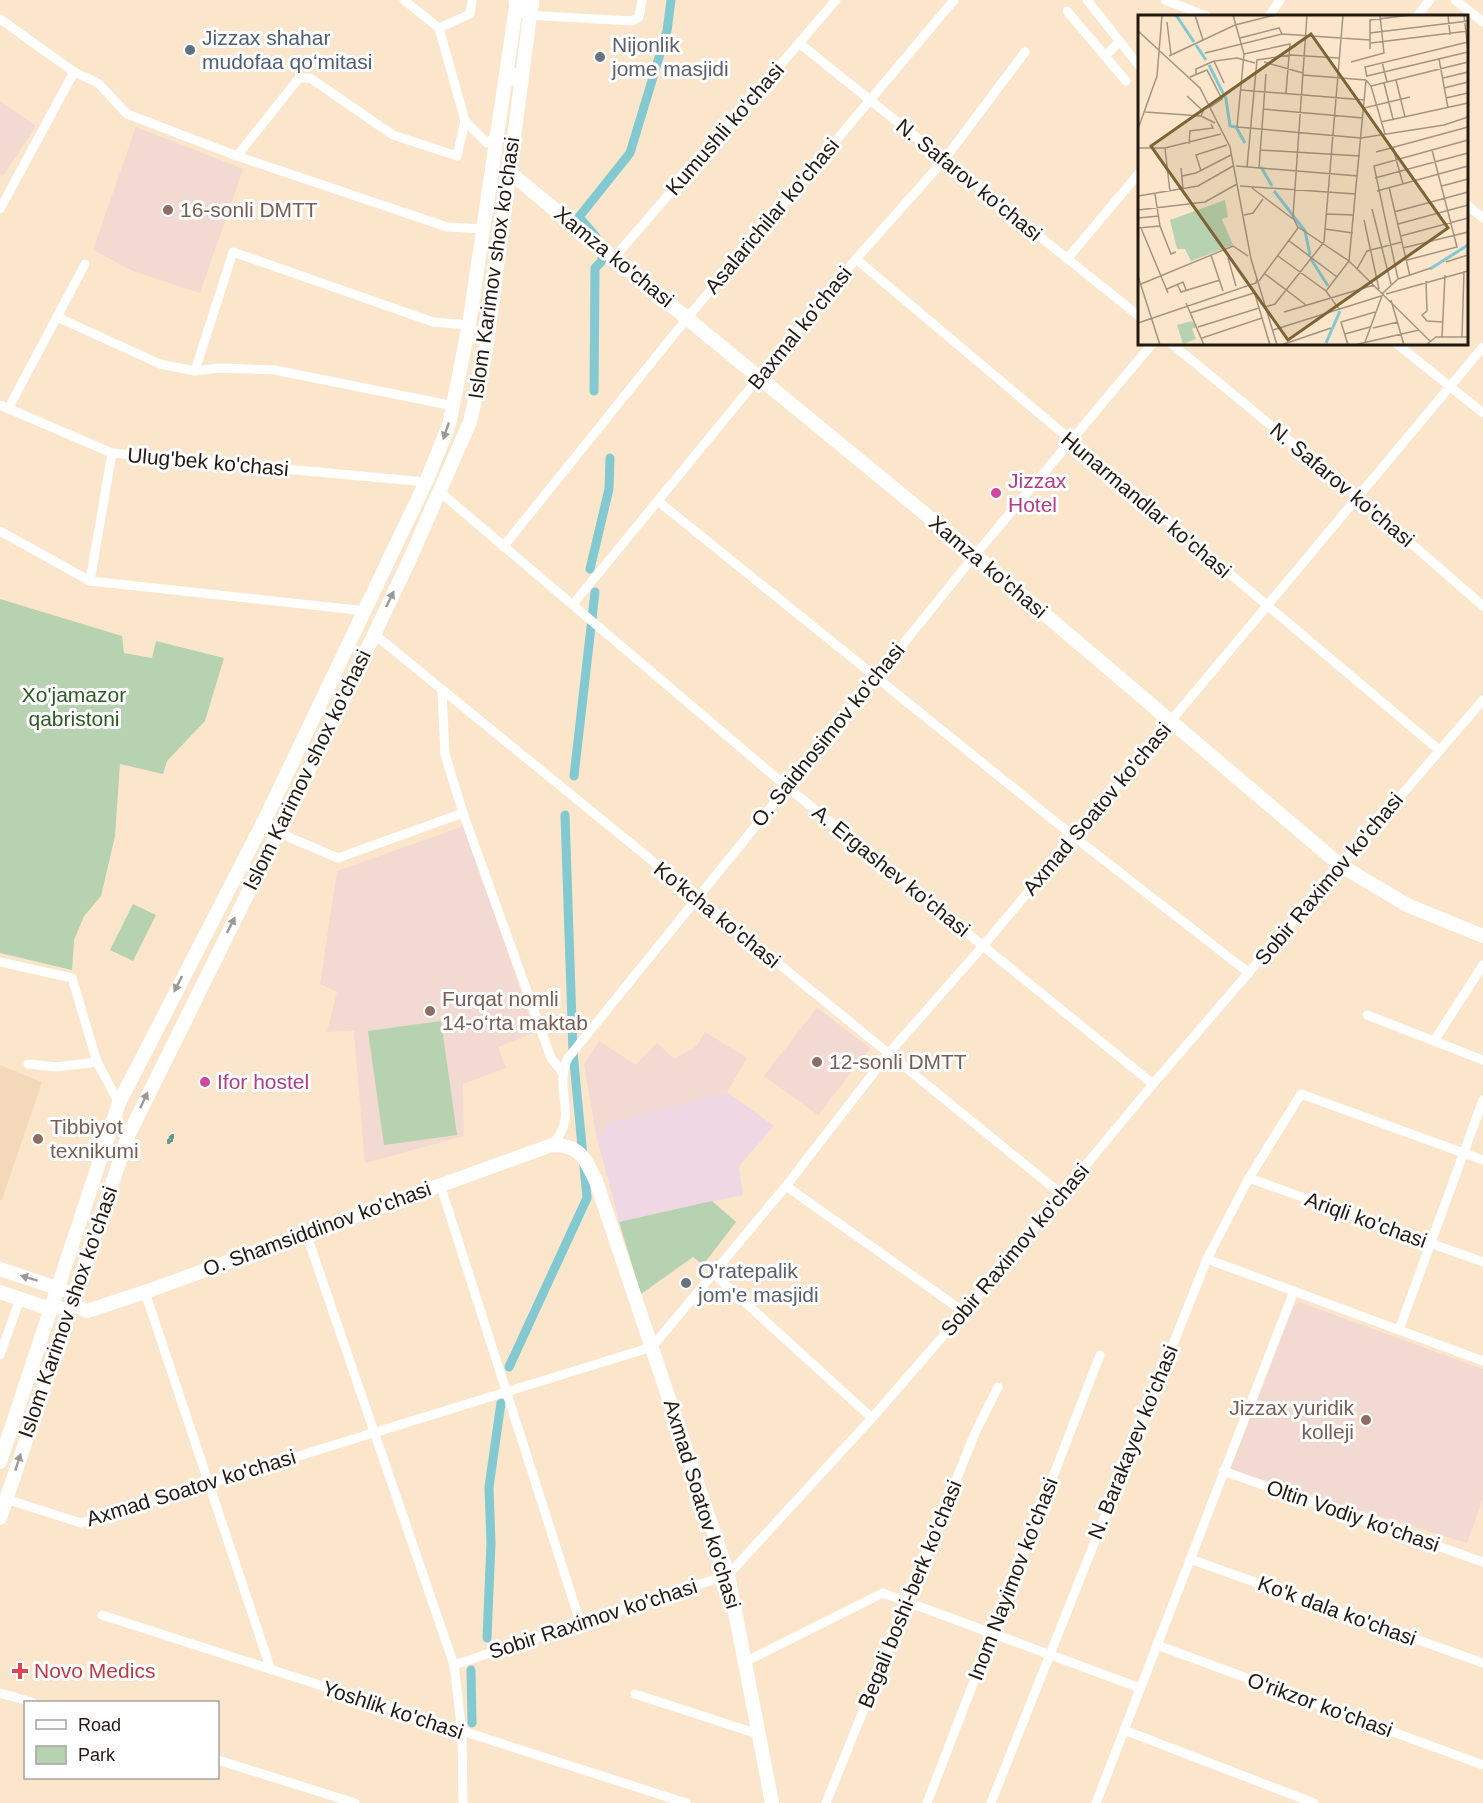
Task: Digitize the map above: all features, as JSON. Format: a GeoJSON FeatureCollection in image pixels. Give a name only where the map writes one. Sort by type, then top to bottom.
{"type":"FeatureCollection","features":[{"type":"Feature","properties":{"kind":"main road","name":"Islom Karimov shox ko'chasi"},"geometry":{"type":"LineString","coordinates":[[0,1518],[128,1136],[245,897],[281,829],[440,492],[470,422],[486,350],[509,172],[513,82],[524,6]]}},
{"type":"Feature","properties":{"kind":"main road","name":"Islom Karimov shox ko'chasi"},"geometry":{"type":"LineString","coordinates":[[0,1462],[119,1103],[266,817],[426,482],[454,406],[469,325],[497,136],[513,82]]}},
{"type":"Feature","properties":{"kind":"main road","name":"Xamza ko'chasi"},"geometry":{"type":"LineString","coordinates":[[509,172],[975,555],[1340,865],[1407,905],[1483,936]]}},
{"type":"Feature","properties":{"kind":"main road"},"geometry":{"type":"LineString","coordinates":[[266,817],[266,823],[272,829],[281,829]]}},
{"type":"Feature","properties":{"kind":"main road"},"geometry":{"type":"LineString","coordinates":[[228,888],[233,884],[241,885],[245,889],[245,897]]}},
{"type":"Feature","properties":{"kind":"main road","name":"Axmad Soatov ko'chasi"},"geometry":{"type":"LineString","coordinates":[[552,1145],[569,1145],[583,1157],[596,1181],[729,1575],[772,1803]]}},
{"type":"Feature","properties":{"kind":"main road","name":"O. Shamsiddinov ko'chasi"},"geometry":{"type":"LineString","coordinates":[[67,1315],[81,1308],[87,1311],[145,1292],[552,1145]]}},
{"type":"Feature","properties":{"kind":"main road"},"geometry":{"type":"LineString","coordinates":[[0,1269],[74,1292],[81,1308]]}},
{"type":"Feature","properties":{"kind":"main road"},"geometry":{"type":"LineString","coordinates":[[0,1292],[67,1315]]}},
{"type":"Feature","properties":{"kind":"main road"},"geometry":{"type":"LineString","coordinates":[[50,1309],[64,1304],[74,1292]]}},
{"type":"Feature","properties":{"kind":"street"},"geometry":{"type":"LineString","coordinates":[[237,156],[299,78],[304,77],[310,78],[393,135],[457,156],[465,120],[439,28],[404,0]]}},
{"type":"Feature","properties":{"kind":"street"},"geometry":{"type":"LineString","coordinates":[[439,28],[470,14],[472,0]]}},
{"type":"Feature","properties":{"kind":"street"},"geometry":{"type":"LineString","coordinates":[[524,6],[632,21],[639,16],[642,0]]}},
{"type":"Feature","properties":{"kind":"street","name":"Kumushli ko'chasi"},"geometry":{"type":"LineString","coordinates":[[608,253],[799,44],[836,0]]}},
{"type":"Feature","properties":{"kind":"street","name":"Asalarichilar ko'chasi"},"geometry":{"type":"LineString","coordinates":[[503,547],[688,317],[954,0]]}},
{"type":"Feature","properties":{"kind":"street"},"geometry":{"type":"LineString","coordinates":[[1087,0],[1138,65]]}},
{"type":"Feature","properties":{"kind":"street"},"geometry":{"type":"LineString","coordinates":[[1165,0],[1203,15]]}},
{"type":"Feature","properties":{"kind":"street"},"geometry":{"type":"LineString","coordinates":[[1270,15],[1280,0]]}},
{"type":"Feature","properties":{"kind":"street"},"geometry":{"type":"LineString","coordinates":[[1418,15],[1430,0]]}},
{"type":"Feature","properties":{"kind":"street"},"geometry":{"type":"LineString","coordinates":[[1455,0],[1483,22]]}},
{"type":"Feature","properties":{"kind":"street"},"geometry":{"type":"LineString","coordinates":[[1067,11],[1126,81]]}},
{"type":"Feature","properties":{"kind":"street"},"geometry":{"type":"LineString","coordinates":[[0,19],[74,72],[98,83],[127,114],[237,156],[447,227],[483,229]]}},
{"type":"Feature","properties":{"kind":"street"},"geometry":{"type":"LineString","coordinates":[[1105,56],[1119,42]]}},
{"type":"Feature","properties":{"kind":"street","name":"N. Safarov ko'chasi"},"geometry":{"type":"LineString","coordinates":[[799,44],[1138,315]]}},
{"type":"Feature","properties":{"kind":"street","name":"Baxmal ko'chasi"},"geometry":{"type":"LineString","coordinates":[[574,603],[856,259],[944,160],[1025,52]]}},
{"type":"Feature","properties":{"kind":"street"},"geometry":{"type":"LineString","coordinates":[[0,208],[74,72]]}},
{"type":"Feature","properties":{"kind":"street"},"geometry":{"type":"LineString","coordinates":[[465,120],[487,142],[497,136]]}},
{"type":"Feature","properties":{"kind":"street"},"geometry":{"type":"LineString","coordinates":[[1067,259],[1138,173]]}},
{"type":"Feature","properties":{"kind":"street"},"geometry":{"type":"LineString","coordinates":[[1468,205],[1483,218]]}},
{"type":"Feature","properties":{"kind":"street"},"geometry":{"type":"LineString","coordinates":[[195,371],[233,252],[433,322],[469,325]]}},
{"type":"Feature","properties":{"kind":"street","name":"Hunarmandlar ko'chasi"},"geometry":{"type":"LineString","coordinates":[[856,259],[1438,750]]}},
{"type":"Feature","properties":{"kind":"street"},"geometry":{"type":"LineString","coordinates":[[4,407],[85,264]]}},
{"type":"Feature","properties":{"kind":"street"},"geometry":{"type":"LineString","coordinates":[[57,317],[160,364],[195,371],[219,368],[275,370],[454,406]]}},
{"type":"Feature","properties":{"kind":"street","name":"O. Saidnosimov ko'chasi"},"geometry":{"type":"LineString","coordinates":[[561,1072],[568,1058],[786,786],[1069,441],[1151,345]]}},
{"type":"Feature","properties":{"kind":"street","name":"N. Safarov ko'chasi"},"geometry":{"type":"LineString","coordinates":[[1173,345],[1358,496],[1483,606]]}},
{"type":"Feature","properties":{"kind":"street"},"geometry":{"type":"LineString","coordinates":[[1398,345],[1483,413]]}},
{"type":"Feature","properties":{"kind":"street","name":"Axmad Soatov ko'chasi"},"geometry":{"type":"LineString","coordinates":[[6,1498],[81,1523],[210,1481],[652,1347],[715,1275],[889,1053],[983,946],[1483,347]]}},
{"type":"Feature","properties":{"kind":"street","name":"Ulug'bek ko'chasi"},"geometry":{"type":"LineString","coordinates":[[4,407],[112,453],[426,482]]}},
{"type":"Feature","properties":{"kind":"street"},"geometry":{"type":"LineString","coordinates":[[90,581],[112,453]]}},
{"type":"Feature","properties":{"kind":"street","name":"A. Ergashev ko'chasi"},"geometry":{"type":"LineString","coordinates":[[440,492],[503,547],[574,603],[786,786],[1153,1084]]}},
{"type":"Feature","properties":{"kind":"street"},"geometry":{"type":"LineString","coordinates":[[659,502],[1073,836],[1249,973]]}},
{"type":"Feature","properties":{"kind":"street"},"geometry":{"type":"LineString","coordinates":[[0,531],[90,581],[366,611]]}},
{"type":"Feature","properties":{"kind":"street","name":"Ko'kcha ko'chasi"},"geometry":{"type":"LineString","coordinates":[[374,634],[442,692],[1061,1194]]}},
{"type":"Feature","properties":{"kind":"street"},"geometry":{"type":"LineString","coordinates":[[442,692],[445,754],[463,813],[551,1058],[561,1072],[567,1124],[552,1145]]}},
{"type":"Feature","properties":{"kind":"street","name":"Sobir Raximov ko'chasi"},"geometry":{"type":"LineString","coordinates":[[454,1665],[729,1575],[872,1418],[964,1312],[1153,1084],[1483,700]]}},
{"type":"Feature","properties":{"kind":"street"},"geometry":{"type":"LineString","coordinates":[[281,829],[338,858],[463,813]]}},
{"type":"Feature","properties":{"kind":"street"},"geometry":{"type":"LineString","coordinates":[[0,962],[72,978],[98,1062],[119,1103]]}},
{"type":"Feature","properties":{"kind":"street"},"geometry":{"type":"LineString","coordinates":[[1434,1041],[1483,965]]}},
{"type":"Feature","properties":{"kind":"street"},"geometry":{"type":"LineString","coordinates":[[1367,1015],[1483,1060]]}},
{"type":"Feature","properties":{"kind":"street"},"geometry":{"type":"LineString","coordinates":[[28,1064],[56,1068],[98,1062]]}},
{"type":"Feature","properties":{"kind":"street","name":"N. Barakayev ko'chasi"},"geometry":{"type":"LineString","coordinates":[[991,1803],[1207,1259],[1249,1178],[1301,1094],[1463,1153]]}},
{"type":"Feature","properties":{"kind":"street"},"geometry":{"type":"LineString","coordinates":[[1399,1330],[1483,1100]]}},
{"type":"Feature","properties":{"kind":"street"},"geometry":{"type":"LineString","coordinates":[[1463,1153],[1483,1160]]}},
{"type":"Feature","properties":{"kind":"street","name":"Ariqli ko'chasi"},"geometry":{"type":"LineString","coordinates":[[1249,1178],[1483,1262]]}},
{"type":"Feature","properties":{"kind":"street"},"geometry":{"type":"LineString","coordinates":[[440,1184],[580,1622]]}},
{"type":"Feature","properties":{"kind":"street"},"geometry":{"type":"LineString","coordinates":[[786,1186],[964,1312]]}},
{"type":"Feature","properties":{"kind":"street"},"geometry":{"type":"LineString","coordinates":[[306,1233],[454,1665],[462,1733],[463,1803]]}},
{"type":"Feature","properties":{"kind":"street"},"geometry":{"type":"LineString","coordinates":[[1207,1259],[1483,1361]]}},
{"type":"Feature","properties":{"kind":"street"},"geometry":{"type":"LineString","coordinates":[[715,1275],[872,1418]]}},
{"type":"Feature","properties":{"kind":"street"},"geometry":{"type":"LineString","coordinates":[[1096,1803],[1222,1471],[1294,1291]]}},
{"type":"Feature","properties":{"kind":"street"},"geometry":{"type":"LineString","coordinates":[[145,1292],[210,1481],[271,1670]]}},
{"type":"Feature","properties":{"kind":"street"},"geometry":{"type":"LineString","coordinates":[[0,1355],[20,1299]]}},
{"type":"Feature","properties":{"kind":"street","name":"Inom Nayimov ko'chasi"},"geometry":{"type":"LineString","coordinates":[[927,1803],[1100,1355]]}},
{"type":"Feature","properties":{"kind":"street","name":"Begali boshi-berk ko'chasi"},"geometry":{"type":"LineString","coordinates":[[826,1803],[975,1433],[998,1387]]}},
{"type":"Feature","properties":{"kind":"street","name":"Oltin Vodiy ko'chasi"},"geometry":{"type":"LineString","coordinates":[[1222,1471],[1483,1562]]}},
{"type":"Feature","properties":{"kind":"street","name":"Ko'k dala ko'chasi"},"geometry":{"type":"LineString","coordinates":[[1190,1559],[1483,1663]]}},
{"type":"Feature","properties":{"kind":"street"},"geometry":{"type":"LineString","coordinates":[[747,1661],[883,1593],[993,1631],[1140,1688]]}},
{"type":"Feature","properties":{"kind":"street","name":"Yoshlik ko'chasi"},"geometry":{"type":"LineString","coordinates":[[102,1615],[462,1733],[686,1803]]}},
{"type":"Feature","properties":{"kind":"street","name":"O'rikzor ko'chasi"},"geometry":{"type":"LineString","coordinates":[[1157,1645],[1483,1765]]}},
{"type":"Feature","properties":{"kind":"street"},"geometry":{"type":"LineString","coordinates":[[0,1693],[28,1701]]}},
{"type":"Feature","properties":{"kind":"street"},"geometry":{"type":"LineString","coordinates":[[635,1694],[761,1735]]}},
{"type":"Feature","properties":{"kind":"street"},"geometry":{"type":"LineString","coordinates":[[1124,1730],[1314,1803]]}},
{"type":"Feature","properties":{"kind":"street"},"geometry":{"type":"LineString","coordinates":[[219,1760],[355,1803]]}},
{"type":"Feature","properties":{"kind":"shaded area"},"geometry":{"type":"Polygon","coordinates":[[[0,101],[36,126],[3,176],[0,174],[0,101]]]}},
{"type":"Feature","properties":{"kind":"shaded area","name":"16-sonli DMTT"},"geometry":{"type":"Polygon","coordinates":[[[136,127],[243,169],[200,293],[133,271],[93,250],[136,127]]]}},
{"type":"Feature","properties":{"kind":"shaded area","name":"Furqat nomli 14-oʻrta maktab"},"geometry":{"type":"Polygon","coordinates":[[[464,826],[535,1032],[498,1047],[506,1068],[463,1084],[464,1136],[365,1163],[354,1031],[327,1032],[337,992],[320,984],[337,871],[464,826]]]}},
{"type":"Feature","properties":{"kind":"shaded area","name":"12-sonli DMTT"},"geometry":{"type":"Polygon","coordinates":[[[817,1008],[870,1048],[818,1115],[764,1076],[817,1008]]]}},
{"type":"Feature","properties":{"kind":"shaded area"},"geometry":{"type":"Polygon","coordinates":[[[705,1032],[747,1058],[727,1092],[605,1124],[605,1134],[596,1134],[584,1064],[599,1041],[636,1065],[657,1043],[674,1059],[697,1046],[705,1032]]]}},
{"type":"Feature","properties":{"kind":"shaded area"},"geometry":{"type":"Polygon","coordinates":[[[0,1065],[42,1082],[2,1200],[0,1200],[0,1065]]]}},
{"type":"Feature","properties":{"kind":"shaded area"},"geometry":{"type":"Polygon","coordinates":[[[727,1092],[774,1126],[739,1166],[743,1195],[619,1222],[596,1134],[605,1134],[605,1124],[727,1092]]]}},
{"type":"Feature","properties":{"kind":"shaded area","name":"Jizzax yuridik kolleji"},"geometry":{"type":"Polygon","coordinates":[[[1299,1302],[1483,1369],[1483,1499],[1467,1543],[1230,1470],[1294,1306],[1299,1302]]]}},
{"type":"Feature","properties":{"kind":"green space","name":"Xo'jamazor qabristoni"},"geometry":{"type":"Polygon","coordinates":[[[0,599],[122,636],[124,653],[152,658],[156,641],[224,658],[205,721],[167,761],[163,774],[120,764],[115,836],[101,896],[84,916],[74,940],[72,970],[0,953],[0,599]]]}},
{"type":"Feature","properties":{"kind":"green space"},"geometry":{"type":"Polygon","coordinates":[[[133,904],[156,915],[133,961],[110,950],[133,904]]]}},
{"type":"Feature","properties":{"kind":"green space"},"geometry":{"type":"Polygon","coordinates":[[[441,1021],[457,1135],[384,1145],[368,1031],[441,1021]]]}},
{"type":"Feature","properties":{"kind":"green space"},"geometry":{"type":"Polygon","coordinates":[[[712,1201],[736,1222],[703,1265],[693,1257],[641,1294],[619,1222],[712,1201]]]}},
{"type":"Feature","properties":{"kind":"waterway"},"geometry":{"type":"LineString","coordinates":[[596,237],[579,217],[630,153],[667,31],[671,0]]}},
{"type":"Feature","properties":{"kind":"waterway"},"geometry":{"type":"LineString","coordinates":[[594,391],[595,268],[601,262],[605,247]]}},
{"type":"Feature","properties":{"kind":"waterway"},"geometry":{"type":"LineString","coordinates":[[590,569],[609,489],[610,458]]}},
{"type":"Feature","properties":{"kind":"waterway"},"geometry":{"type":"LineString","coordinates":[[574,776],[595,592]]}},
{"type":"Feature","properties":{"kind":"waterway"},"geometry":{"type":"LineString","coordinates":[[509,1367],[587,1198],[573,1052],[565,815]]}},
{"type":"Feature","properties":{"kind":"waterway"},"geometry":{"type":"LineString","coordinates":[[172,1135],[173,1135],[173,1138],[170,1137],[172,1135]]}},
{"type":"Feature","properties":{"kind":"waterway"},"geometry":{"type":"LineString","coordinates":[[170,1137],[172,1138],[172,1141],[169,1140],[170,1137]]}},
{"type":"Feature","properties":{"kind":"waterway"},"geometry":{"type":"LineString","coordinates":[[168,1140],[171,1141],[168,1143],[168,1140]]}},
{"type":"Feature","properties":{"kind":"waterway"},"geometry":{"type":"LineString","coordinates":[[487,1638],[491,1543],[489,1487],[501,1403]]}},
{"type":"Feature","properties":{"kind":"waterway"},"geometry":{"type":"LineString","coordinates":[[471,1670],[472,1723]]}},
{"type":"Feature","properties":{"kind":"place","name":"Jizzax shahar mudofaa qoʻmitasi"},"geometry":{"type":"Point","coordinates":[190,50]}},
{"type":"Feature","properties":{"kind":"place","name":"Nijonlik jome masjidi"},"geometry":{"type":"Point","coordinates":[600,57]}},
{"type":"Feature","properties":{"kind":"place","name":"16-sonli DMTT"},"geometry":{"type":"Point","coordinates":[168,210]}},
{"type":"Feature","properties":{"kind":"place","name":"Jizzax Hotel"},"geometry":{"type":"Point","coordinates":[996,493]}},
{"type":"Feature","properties":{"kind":"place","name":"Furqat nomli 14-oʻrta maktab"},"geometry":{"type":"Point","coordinates":[430,1011]}},
{"type":"Feature","properties":{"kind":"place","name":"12-sonli DMTT"},"geometry":{"type":"Point","coordinates":[817,1062]}},
{"type":"Feature","properties":{"kind":"place","name":"Ifor hostel"},"geometry":{"type":"Point","coordinates":[205,1082]}},
{"type":"Feature","properties":{"kind":"place","name":"Tibbiyot texnikumi"},"geometry":{"type":"Point","coordinates":[38,1139]}},
{"type":"Feature","properties":{"kind":"place","name":"O'ratepalik jom'e masjidi"},"geometry":{"type":"Point","coordinates":[686,1283]}},
{"type":"Feature","properties":{"kind":"place","name":"Jizzax yuridik kolleji"},"geometry":{"type":"Point","coordinates":[1366,1420]}},
{"type":"Feature","properties":{"kind":"place","name":"Novo Medics"},"geometry":{"type":"Point","coordinates":[20,1671]}}]}
